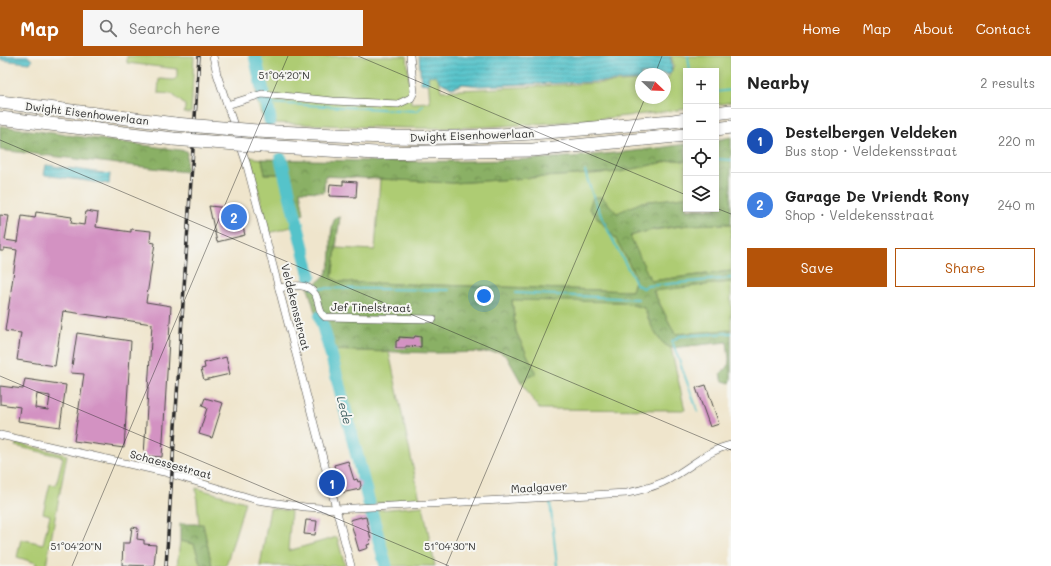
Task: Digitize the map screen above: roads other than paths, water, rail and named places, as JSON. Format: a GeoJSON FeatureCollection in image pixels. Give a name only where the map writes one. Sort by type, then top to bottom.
{"type":"FeatureCollection","features":[{"type":"Feature","properties":{"kind":"highway","name":"Dwight Eisenhowerlaan"},"geometry":{"type":"LineString","coordinates":[[0,102],[175,124],[257,131],[375,137],[456,137],[525,134],[683,119]]}},
{"type":"Feature","properties":{"kind":"highway"},"geometry":{"type":"LineString","coordinates":[[719,113],[731,111]]}},
{"type":"Feature","properties":{"kind":"highway","name":"Dwight Eisenhowerlaan"},"geometry":{"type":"LineString","coordinates":[[0,118],[173,139],[376,153],[533,150],[683,135]]}},
{"type":"Feature","properties":{"kind":"highway"},"geometry":{"type":"LineString","coordinates":[[719,129],[731,127]]}},
{"type":"Feature","properties":{"kind":"street","name":"Veldekensstraat"},"geometry":{"type":"LineString","coordinates":[[213,56],[217,74],[246,162],[351,566]]}},
{"type":"Feature","properties":{"kind":"street"},"geometry":{"type":"LineString","coordinates":[[227,105],[262,94],[333,101],[398,104],[411,98],[414,92],[410,56]]}},
{"type":"Feature","properties":{"kind":"street","name":"Jef Tinelstraat"},"geometry":{"type":"LineString","coordinates":[[279,288],[299,285],[309,289],[316,294],[320,311],[325,317],[433,319]]}},
{"type":"Feature","properties":{"kind":"street","name":"Schaessestraat"},"geometry":{"type":"LineString","coordinates":[[0,435],[157,470],[257,500],[305,507],[336,509]]}},
{"type":"Feature","properties":{"kind":"street","name":"Maalgaver"},"geometry":{"type":"LineString","coordinates":[[336,509],[627,493],[647,488],[672,478],[721,447],[731,446]]}},
{"type":"Feature","properties":{"kind":"water"},"geometry":{"type":"Polygon","coordinates":[[[0,56],[28,56],[32,60],[30,63],[0,60],[0,56]]]}},
{"type":"Feature","properties":{"kind":"water"},"geometry":{"type":"Polygon","coordinates":[[[419,56],[670,56],[672,65],[671,73],[671,68],[635,68],[635,80],[480,86],[463,84],[452,88],[442,83],[434,76],[428,76],[429,84],[421,83],[419,56]]]}},
{"type":"Feature","properties":{"kind":"water"},"geometry":{"type":"Polygon","coordinates":[[[46,165],[110,174],[109,184],[44,175],[46,165]]]}},
{"type":"Feature","properties":{"kind":"waterway","name":"Lede"},"geometry":{"type":"LineString","coordinates":[[255,56],[263,91]]}},
{"type":"Feature","properties":{"kind":"waterway"},"geometry":{"type":"LineString","coordinates":[[688,56],[690,68]]}},
{"type":"Feature","properties":{"kind":"waterway"},"geometry":{"type":"LineString","coordinates":[[719,92],[731,90]]}},
{"type":"Feature","properties":{"kind":"waterway","name":"Lede"},"geometry":{"type":"LineString","coordinates":[[262,98],[267,103],[270,120]]}},
{"type":"Feature","properties":{"kind":"waterway"},"geometry":{"type":"LineString","coordinates":[[267,103],[417,111],[423,105]]}},
{"type":"Feature","properties":{"kind":"waterway","name":"Lede"},"geometry":{"type":"LineString","coordinates":[[281,159],[310,276]]}},
{"type":"Feature","properties":{"kind":"waterway"},"geometry":{"type":"LineString","coordinates":[[719,159],[731,160]]}},
{"type":"Feature","properties":{"kind":"waterway"},"geometry":{"type":"LineString","coordinates":[[585,171],[601,215],[637,285],[643,288],[647,286],[731,278]]}},
{"type":"Feature","properties":{"kind":"waterway"},"geometry":{"type":"LineString","coordinates":[[312,288],[449,290]]}},
{"type":"Feature","properties":{"kind":"waterway"},"geometry":{"type":"LineString","coordinates":[[516,293],[638,299]]}},
{"type":"Feature","properties":{"kind":"waterway","name":"Lede"},"geometry":{"type":"LineString","coordinates":[[320,317],[331,354],[369,503]]}},
{"type":"Feature","properties":{"kind":"waterway"},"geometry":{"type":"LineString","coordinates":[[698,412],[672,341],[680,336],[731,333]]}},
{"type":"Feature","properties":{"kind":"waterway"},"geometry":{"type":"LineString","coordinates":[[550,502],[557,566]]}},
{"type":"Feature","properties":{"kind":"waterway","name":"Lede"},"geometry":{"type":"LineString","coordinates":[[371,511],[386,566]]}},
{"type":"Feature","properties":{"kind":"railway"},"geometry":{"type":"LineString","coordinates":[[166,566],[199,56]]}},
{"type":"Feature","properties":{"kind":"place","name":"Garage De Vriendt Rony"},"geometry":{"type":"Point","coordinates":[234,217]}},
{"type":"Feature","properties":{"kind":"place","name":"Destelbergen Veldeken"},"geometry":{"type":"Point","coordinates":[332,483]}}]}
